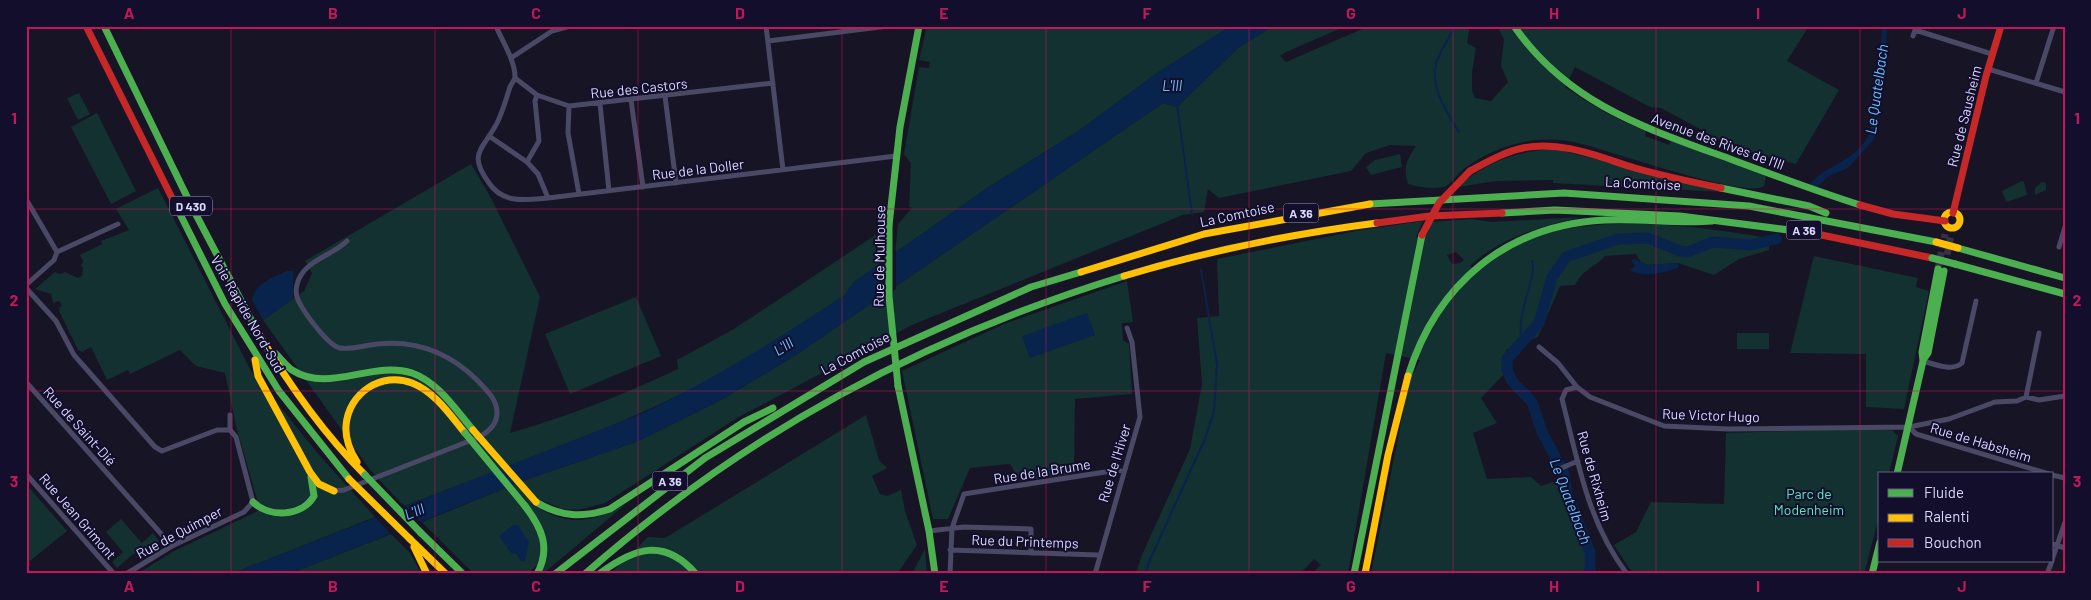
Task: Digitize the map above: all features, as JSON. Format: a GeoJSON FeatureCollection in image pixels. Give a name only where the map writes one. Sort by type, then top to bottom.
{"type":"FeatureCollection","features":[{"type":"Feature","properties":{"kind":"main road","name":"Voie Rapide Nord-Sud"},"geometry":{"type":"LineString","coordinates":[[86,26],[225,304],[253,352],[284,397],[350,479],[446,574]]}},
{"type":"Feature","properties":{"kind":"main road","name":"Voie Rapide Nord-Sud"},"geometry":{"type":"LineString","coordinates":[[104,26],[214,251],[269,353],[309,410],[350,461],[463,574]]}},
{"type":"Feature","properties":{"kind":"main road","name":"Rue de Mulhouse"},"geometry":{"type":"LineString","coordinates":[[919,26],[896,156],[890,225],[889,296],[898,386],[929,531],[935,574]]}},
{"type":"Feature","properties":{"kind":"main road","name":"Avenue des Rives de l'Ill"},"geometry":{"type":"LineString","coordinates":[[1514,26],[1524,41],[1559,78],[1592,101],[1642,127],[1819,192],[1948,229]]}},
{"type":"Feature","properties":{"kind":"main road","name":"Rue de Sausheim"},"geometry":{"type":"LineString","coordinates":[[1948,229],[1958,224],[1960,220],[1953,213],[1988,69],[2001,26]]}},
{"type":"Feature","properties":{"kind":"main road"},"geometry":{"type":"LineString","coordinates":[[1354,574],[1414,263],[1422,235],[1440,203],[1470,171],[1497,156],[1517,150],[1559,146],[1587,151],[1660,175],[1809,206],[1842,219]]}},
{"type":"Feature","properties":{"kind":"main road","name":"La Comtoise"},"geometry":{"type":"LineString","coordinates":[[555,574],[596,538],[678,476],[794,400],[935,326],[1042,283],[1161,244],[1319,210],[1454,196],[1565,192],[1642,194],[1703,199],[1842,219],[1936,242],[2065,278]]}},
{"type":"Feature","properties":{"kind":"main road","name":"La Comtoise"},"geometry":{"type":"LineString","coordinates":[[585,574],[646,522],[768,436],[832,398],[905,360],[990,322],[1105,279],[1163,262],[1270,237],[1392,218],[1462,212],[1554,209],[1638,211],[1732,219],[1874,243],[2065,294]]}},
{"type":"Feature","properties":{"kind":"main road"},"geometry":{"type":"LineString","coordinates":[[1948,229],[1947,215],[1953,213]]}},
{"type":"Feature","properties":{"kind":"main road"},"geometry":{"type":"LineString","coordinates":[[1365,574],[1399,402],[1416,347],[1437,310],[1467,275],[1492,255],[1518,241],[1559,225],[1617,219],[1696,223],[1732,219]]}},
{"type":"Feature","properties":{"kind":"main road"},"geometry":{"type":"LineString","coordinates":[[1898,472],[1909,427],[1923,361],[1922,352],[1941,270]]}},
{"type":"Feature","properties":{"kind":"main road"},"geometry":{"type":"LineString","coordinates":[[262,339],[271,346],[288,368],[307,378],[332,380],[384,370],[404,371],[417,375],[436,388],[536,502],[549,511],[576,517],[587,516],[610,509],[744,422],[794,400]]}},
{"type":"Feature","properties":{"kind":"main road"},"geometry":{"type":"LineString","coordinates":[[253,352],[258,376],[310,472],[319,484],[334,491]]}},
{"type":"Feature","properties":{"kind":"main road"},"geometry":{"type":"LineString","coordinates":[[365,475],[349,450],[346,437],[346,422],[350,408],[357,396],[376,383],[397,380],[420,386],[438,402],[538,522],[546,539],[546,555],[537,574]]}},
{"type":"Feature","properties":{"kind":"main road"},"geometry":{"type":"LineString","coordinates":[[253,502],[264,512],[278,515],[304,506],[313,498],[315,491],[310,472]]}},
{"type":"Feature","properties":{"kind":"main road"},"geometry":{"type":"LineString","coordinates":[[411,541],[427,574]]}},
{"type":"Feature","properties":{"kind":"main road"},"geometry":{"type":"LineString","coordinates":[[599,574],[624,557],[654,549],[668,551],[681,558],[696,574]]}},
{"type":"Feature","properties":{"kind":"main road"},"geometry":{"type":"LineString","coordinates":[[1872,574],[1878,550]]}},
{"type":"Feature","properties":{"kind":"street"},"geometry":{"type":"LineString","coordinates":[[496,26],[511,58],[515,78],[504,107],[489,136],[527,162],[538,174],[548,198]]}},
{"type":"Feature","properties":{"kind":"street"},"geometry":{"type":"LineString","coordinates":[[511,58],[552,32],[570,26]]}},
{"type":"Feature","properties":{"kind":"street"},"geometry":{"type":"LineString","coordinates":[[766,26],[783,170]]}},
{"type":"Feature","properties":{"kind":"street"},"geometry":{"type":"LineString","coordinates":[[768,41],[838,29],[888,26]]}},
{"type":"Feature","properties":{"kind":"street"},"geometry":{"type":"LineString","coordinates":[[2036,83],[2054,26]]}},
{"type":"Feature","properties":{"kind":"street"},"geometry":{"type":"LineString","coordinates":[[1913,36],[1916,30],[1992,54]]}},
{"type":"Feature","properties":{"kind":"street"},"geometry":{"type":"LineString","coordinates":[[1988,69],[2065,92]]}},
{"type":"Feature","properties":{"kind":"street","name":"Rue des Castors"},"geometry":{"type":"LineString","coordinates":[[515,78],[537,95],[569,106],[773,83]]}},
{"type":"Feature","properties":{"kind":"street"},"geometry":{"type":"LineString","coordinates":[[527,162],[538,142],[535,101],[537,95]]}},
{"type":"Feature","properties":{"kind":"street"},"geometry":{"type":"LineString","coordinates":[[665,96],[676,183]]}},
{"type":"Feature","properties":{"kind":"street"},"geometry":{"type":"LineString","coordinates":[[631,100],[643,186]]}},
{"type":"Feature","properties":{"kind":"street"},"geometry":{"type":"LineString","coordinates":[[600,104],[609,190]]}},
{"type":"Feature","properties":{"kind":"street"},"geometry":{"type":"LineString","coordinates":[[569,106],[568,133],[579,194]]}},
{"type":"Feature","properties":{"kind":"street","name":"Rue de la Doller"},"geometry":{"type":"LineString","coordinates":[[489,136],[481,146],[477,160],[482,174],[493,189],[504,197],[518,201],[896,156]]}},
{"type":"Feature","properties":{"kind":"street"},"geometry":{"type":"LineString","coordinates":[[26,199],[57,252]]}},
{"type":"Feature","properties":{"kind":"street"},"geometry":{"type":"LineString","coordinates":[[118,224],[57,252],[54,260],[26,286],[56,321],[74,356],[155,447],[162,451],[217,430],[230,430]]}},
{"type":"Feature","properties":{"kind":"street"},"geometry":{"type":"LineString","coordinates":[[2059,247],[2065,227]]}},
{"type":"Feature","properties":{"kind":"street"},"geometry":{"type":"LineString","coordinates":[[334,491],[344,490],[477,438],[492,428],[497,412],[493,398],[474,377],[456,362],[433,350],[394,343],[342,348],[328,342],[298,300],[297,284],[306,268],[336,250],[346,241]]}},
{"type":"Feature","properties":{"kind":"street"},"geometry":{"type":"LineString","coordinates":[[1923,361],[1951,368],[1958,367],[1962,363],[1976,301]]}},
{"type":"Feature","properties":{"kind":"street","name":"Rue de l'Hiver"},"geometry":{"type":"LineString","coordinates":[[1095,574],[1098,555],[1140,418],[1132,342],[1127,328]]}},
{"type":"Feature","properties":{"kind":"street"},"geometry":{"type":"LineString","coordinates":[[2026,398],[2039,333]]}},
{"type":"Feature","properties":{"kind":"street","name":"Rue Victor Hugo"},"geometry":{"type":"LineString","coordinates":[[1539,347],[1558,363],[1577,387],[1599,402],[1664,426],[1728,429],[1909,427],[1948,419],[1995,402],[2026,398],[2040,400],[2065,396]]}},
{"type":"Feature","properties":{"kind":"street","name":"Rue de Saint-Dié"},"geometry":{"type":"LineString","coordinates":[[26,382],[172,546]]}},
{"type":"Feature","properties":{"kind":"street","name":"Rue de Rixheim"},"geometry":{"type":"LineString","coordinates":[[1577,387],[1566,390],[1562,399],[1578,461],[1597,526],[1608,548],[1627,574]]}},
{"type":"Feature","properties":{"kind":"street"},"geometry":{"type":"LineString","coordinates":[[230,415],[230,430],[236,437],[253,502]]}},
{"type":"Feature","properties":{"kind":"street","name":"Rue de Habsheim"},"geometry":{"type":"LineString","coordinates":[[1909,427],[1916,434],[2044,472]]}},
{"type":"Feature","properties":{"kind":"street"},"geometry":{"type":"LineString","coordinates":[[1557,470],[1578,461]]}},
{"type":"Feature","properties":{"kind":"street","name":"Rue de la Brume"},"geometry":{"type":"LineString","coordinates":[[952,528],[964,494],[1118,470],[1124,472]]}},
{"type":"Feature","properties":{"kind":"street","name":"Rue Jean Grimont"},"geometry":{"type":"LineString","coordinates":[[26,474],[114,574]]}},
{"type":"Feature","properties":{"kind":"street","name":"Rue de Quimper"},"geometry":{"type":"LineString","coordinates":[[126,574],[172,546],[244,512],[253,502]]}},
{"type":"Feature","properties":{"kind":"street"},"geometry":{"type":"LineString","coordinates":[[2065,522],[2055,545],[2065,548]]}},
{"type":"Feature","properties":{"kind":"street"},"geometry":{"type":"LineString","coordinates":[[950,574],[952,528]]}},
{"type":"Feature","properties":{"kind":"street"},"geometry":{"type":"LineString","coordinates":[[929,531],[952,528],[1031,529],[1031,553]]}},
{"type":"Feature","properties":{"kind":"street","name":"Rue du Printemps"},"geometry":{"type":"LineString","coordinates":[[950,550],[1098,555]]}},
{"type":"Feature","properties":{"kind":"green space"},"geometry":{"type":"Polygon","coordinates":[[[927,26],[1231,26],[1157,73],[1077,132],[987,188],[895,253],[898,224],[912,208],[909,207],[911,163],[904,154],[919,67],[929,68],[930,62],[919,60],[927,26]]]}},
{"type":"Feature","properties":{"kind":"green space"},"geometry":{"type":"Polygon","coordinates":[[[1273,26],[1346,26],[1286,52],[1280,56],[1286,62],[1369,26],[1470,26],[1467,43],[1476,48],[1472,73],[1472,90],[1475,98],[1491,101],[1508,82],[1501,66],[1504,39],[1497,26],[1809,26],[1787,61],[1839,90],[1796,164],[1735,148],[1661,108],[1650,107],[1575,67],[1565,87],[1585,100],[1614,117],[1646,131],[1645,136],[1669,145],[1671,141],[1766,176],[1764,186],[1752,188],[1730,186],[1569,141],[1541,140],[1528,141],[1501,148],[1465,168],[1446,186],[1437,188],[1408,184],[1406,164],[1416,146],[1390,145],[1366,153],[1351,171],[1219,198],[1208,189],[1204,212],[1183,215],[912,325],[737,418],[605,503],[578,510],[563,509],[541,500],[533,504],[557,517],[579,520],[601,515],[625,505],[545,572],[536,566],[528,574],[474,574],[422,522],[528,479],[636,442],[721,400],[796,355],[1163,103],[1177,107],[1238,48],[1273,26]]]}},
{"type":"Feature","properties":{"kind":"green space"},"geometry":{"type":"Polygon","coordinates":[[[79,93],[90,114],[78,120],[67,98],[79,93]]]}},
{"type":"Feature","properties":{"kind":"green space"},"geometry":{"type":"Polygon","coordinates":[[[97,113],[136,191],[111,204],[71,127],[97,113]]]}},
{"type":"Feature","properties":{"kind":"green space"},"geometry":{"type":"Polygon","coordinates":[[[1548,149],[1560,150],[1724,192],[1553,183],[1553,180],[1496,181],[1458,187],[1478,172],[1500,160],[1523,153],[1548,149]]]}},
{"type":"Feature","properties":{"kind":"green space"},"geometry":{"type":"Polygon","coordinates":[[[1400,154],[1402,167],[1371,175],[1366,167],[1375,160],[1400,154]]]}},
{"type":"Feature","properties":{"kind":"green space"},"geometry":{"type":"Polygon","coordinates":[[[471,164],[491,198],[540,297],[510,433],[637,388],[678,369],[677,360],[734,329],[883,230],[882,262],[854,282],[845,295],[749,357],[709,380],[655,407],[584,437],[404,506],[371,471],[263,320],[304,291],[312,273],[305,261],[471,164]]]}},
{"type":"Feature","properties":{"kind":"green space"},"geometry":{"type":"Polygon","coordinates":[[[2022,181],[2024,182],[2027,195],[2006,202],[2002,191],[2022,181]]]}},
{"type":"Feature","properties":{"kind":"green space"},"geometry":{"type":"Polygon","coordinates":[[[2042,182],[2046,183],[2046,190],[2035,195],[2035,188],[2042,182]]]}},
{"type":"Feature","properties":{"kind":"green space"},"geometry":{"type":"Polygon","coordinates":[[[158,188],[251,371],[320,456],[375,517],[231,574],[137,574],[174,551],[260,510],[236,426],[225,373],[196,366],[180,350],[130,374],[128,370],[107,380],[91,347],[82,352],[78,350],[60,313],[59,307],[62,306],[59,301],[53,303],[51,294],[35,289],[55,272],[60,274],[65,272],[78,278],[82,276],[83,267],[81,266],[83,261],[80,255],[102,244],[101,241],[129,230],[116,209],[158,188]]]}},
{"type":"Feature","properties":{"kind":"green space"},"geometry":{"type":"Polygon","coordinates":[[[1582,217],[1537,229],[1495,247],[1470,266],[1477,272],[1508,251],[1533,238],[1567,229],[1595,225],[1655,224],[1769,238],[1769,250],[1739,259],[1714,275],[1678,263],[1647,265],[1640,261],[1636,254],[1605,256],[1585,272],[1575,285],[1560,286],[1538,337],[1506,350],[1506,372],[1481,398],[1497,423],[1473,433],[1487,479],[1531,477],[1541,486],[1556,481],[1587,553],[1584,574],[1371,574],[1409,382],[1420,360],[1386,353],[1348,574],[1311,574],[1321,565],[1314,559],[1300,574],[1252,574],[1249,570],[1244,574],[1136,574],[1141,557],[1190,449],[1202,384],[1197,318],[1219,316],[1217,259],[1361,230],[1423,221],[1416,237],[1426,236],[1432,222],[1471,219],[1492,222],[1582,217]],[[1456,252],[1447,255],[1452,264],[1460,263],[1464,260],[1456,252]]]}},
{"type":"Feature","properties":{"kind":"green space"},"geometry":{"type":"Polygon","coordinates":[[[1814,256],[1918,278],[1916,287],[1929,291],[1904,409],[1866,407],[1866,354],[1790,353],[1814,256]]]}},
{"type":"Feature","properties":{"kind":"green space"},"geometry":{"type":"Polygon","coordinates":[[[1127,281],[1133,322],[1122,323],[1123,340],[1129,344],[1132,394],[1075,399],[1074,474],[1020,481],[1010,464],[970,468],[948,519],[933,519],[902,371],[1004,324],[1127,281]]]}},
{"type":"Feature","properties":{"kind":"green space"},"geometry":{"type":"Polygon","coordinates":[[[636,297],[661,356],[570,394],[545,334],[636,297]]]}},
{"type":"Feature","properties":{"kind":"green space"},"geometry":{"type":"Polygon","coordinates":[[[1737,333],[1769,333],[1769,349],[1737,349],[1737,333]]]}},
{"type":"Feature","properties":{"kind":"green space"},"geometry":{"type":"Polygon","coordinates":[[[866,415],[879,460],[887,468],[872,476],[880,494],[887,496],[901,490],[905,511],[917,545],[897,574],[610,574],[648,537],[665,538],[866,415]]]}},
{"type":"Feature","properties":{"kind":"green space","name":"Parc de Modenheim"},"geometry":{"type":"Polygon","coordinates":[[[1892,430],[1898,436],[1889,472],[1878,472],[1878,521],[1864,574],[1633,574],[1614,545],[1636,532],[1651,502],[1724,504],[1726,433],[1892,430]]]}},
{"type":"Feature","properties":{"kind":"green space"},"geometry":{"type":"Polygon","coordinates":[[[26,484],[67,531],[26,564],[26,484]]]}},
{"type":"Feature","properties":{"kind":"green space"},"geometry":{"type":"Polygon","coordinates":[[[121,519],[142,543],[153,533],[159,541],[132,555],[117,568],[112,562],[123,552],[106,532],[121,519]]]}},
{"type":"Feature","properties":{"kind":"green space"},"geometry":{"type":"Polygon","coordinates":[[[391,534],[410,553],[421,573],[428,567],[436,574],[289,574],[391,534]]]}},
{"type":"Feature","properties":{"kind":"green space"},"geometry":{"type":"Polygon","coordinates":[[[925,549],[927,574],[912,574],[925,549]]]}},
{"type":"Feature","properties":{"kind":"water","name":"L'Ill"},"geometry":{"type":"Polygon","coordinates":[[[1231,26],[1273,26],[1238,48],[1177,107],[1163,103],[796,355],[721,400],[636,442],[528,479],[289,574],[231,574],[643,413],[721,372],[845,295],[854,282],[987,188],[1077,132],[1157,73],[1231,26]]]}},
{"type":"Feature","properties":{"kind":"water"},"geometry":{"type":"Polygon","coordinates":[[[1882,26],[1887,26],[1886,54],[1880,78],[1877,125],[1874,139],[1848,168],[1829,176],[1817,187],[1810,184],[1822,173],[1850,156],[1868,137],[1872,123],[1873,90],[1882,26]]]}},
{"type":"Feature","properties":{"kind":"water"},"geometry":{"type":"Polygon","coordinates":[[[1635,259],[1647,265],[1678,263],[1679,267],[1661,273],[1642,274],[1630,270],[1635,266],[1631,260],[1635,259]]]}},
{"type":"Feature","properties":{"kind":"water"},"geometry":{"type":"Polygon","coordinates":[[[287,271],[293,271],[293,299],[263,320],[252,300],[254,294],[265,281],[287,271]]]}},
{"type":"Feature","properties":{"kind":"water"},"geometry":{"type":"Polygon","coordinates":[[[1087,313],[1095,335],[1030,358],[1022,336],[1087,313]]]}},
{"type":"Feature","properties":{"kind":"water"},"geometry":{"type":"Polygon","coordinates":[[[513,525],[518,525],[529,542],[525,561],[521,561],[515,553],[512,554],[499,536],[513,525]]]}},
{"type":"Feature","properties":{"kind":"pier"},"geometry":{"type":"Polygon","coordinates":[[[896,250],[896,289],[883,298],[882,259],[896,250]]]}},
{"type":"Feature","properties":{"kind":"pier"},"geometry":{"type":"Polygon","coordinates":[[[402,503],[423,524],[393,536],[373,515],[402,503]]]}},
{"type":"Feature","properties":{"kind":"waterway"},"geometry":{"type":"LineString","coordinates":[[1455,26],[1438,58],[1435,67],[1435,77],[1436,87],[1444,106],[1459,132]]}},
{"type":"Feature","properties":{"kind":"waterway"},"geometry":{"type":"LineString","coordinates":[[1177,105],[1192,214]]}},
{"type":"Feature","properties":{"kind":"waterway","name":"Le Quatelbach"},"geometry":{"type":"LineString","coordinates":[[1590,574],[1590,552],[1567,494],[1564,473],[1542,432],[1532,402],[1512,381],[1507,370],[1507,359],[1539,323],[1552,277],[1566,257],[1618,239],[1648,238],[1680,251],[1688,252],[1713,242],[1751,245],[1776,239]]}},
{"type":"Feature","properties":{"kind":"waterway"},"geometry":{"type":"LineString","coordinates":[[1522,342],[1521,321],[1532,275],[1532,261]]}},
{"type":"Feature","properties":{"kind":"waterway"},"geometry":{"type":"LineString","coordinates":[[1146,574],[1148,564],[1204,441],[1214,412],[1217,365],[1201,270]]}},
{"type":"Feature","properties":{"kind":"tunnel"},"geometry":{"type":"LineString","coordinates":[[1938,269],[1945,234]]}},
{"type":"Feature","properties":{"kind":"tunnel"},"geometry":{"type":"LineString","coordinates":[[1945,265],[1951,235]]}},
{"type":"Feature","properties":{"kind":"traffic: fast"},"geometry":{"type":"LineString","coordinates":[[104,26],[192,207],[256,329]]}},
{"type":"Feature","properties":{"kind":"traffic: fast"},"geometry":{"type":"LineString","coordinates":[[889,225],[900,127],[919,26]]}},
{"type":"Feature","properties":{"kind":"traffic: fast"},"geometry":{"type":"LineString","coordinates":[[1514,26],[1535,53],[1559,75],[1584,94],[1610,110],[1668,136],[1860,205]]}},
{"type":"Feature","properties":{"kind":"traffic: fast"},"geometry":{"type":"LineString","coordinates":[[1721,188],[1809,206],[1826,213]]}},
{"type":"Feature","properties":{"kind":"traffic: fast"},"geometry":{"type":"LineString","coordinates":[[1370,204],[1564,193],[1749,206],[1936,242]]}},
{"type":"Feature","properties":{"kind":"traffic: fast"},"geometry":{"type":"LineString","coordinates":[[177,208],[225,304],[279,391],[349,479]]}},
{"type":"Feature","properties":{"kind":"traffic: fast"},"geometry":{"type":"LineString","coordinates":[[1502,213],[1555,210],[1680,216],[1812,233]]}},
{"type":"Feature","properties":{"kind":"traffic: fast"},"geometry":{"type":"LineString","coordinates":[[1408,376],[1421,343],[1437,313],[1457,287],[1481,265],[1507,247],[1537,233],[1570,224],[1605,220],[1712,221]]}},
{"type":"Feature","properties":{"kind":"traffic: fast"},"geometry":{"type":"LineString","coordinates":[[889,225],[889,296],[898,386]]}},
{"type":"Feature","properties":{"kind":"traffic: fast"},"geometry":{"type":"LineString","coordinates":[[1354,574],[1422,235]]}},
{"type":"Feature","properties":{"kind":"traffic: fast"},"geometry":{"type":"LineString","coordinates":[[1958,248],[2065,278]]}},
{"type":"Feature","properties":{"kind":"traffic: fast"},"geometry":{"type":"LineString","coordinates":[[1932,258],[1955,264]]}},
{"type":"Feature","properties":{"kind":"traffic: fast"},"geometry":{"type":"LineString","coordinates":[[1955,264],[2065,294]]}},
{"type":"Feature","properties":{"kind":"traffic: fast"},"geometry":{"type":"LineString","coordinates":[[1897,472],[1923,361],[1922,352],[1938,269]]}},
{"type":"Feature","properties":{"kind":"traffic: fast"},"geometry":{"type":"LineString","coordinates":[[1923,360],[1928,353],[1944,271]]}},
{"type":"Feature","properties":{"kind":"traffic: fast"},"geometry":{"type":"LineString","coordinates":[[555,574],[705,458],[864,362],[1031,287],[1081,272]]}},
{"type":"Feature","properties":{"kind":"traffic: fast"},"geometry":{"type":"LineString","coordinates":[[585,574],[708,477],[772,435],[838,396],[907,361],[977,329],[1049,301],[1124,276]]}},
{"type":"Feature","properties":{"kind":"traffic: fast"},"geometry":{"type":"LineString","coordinates":[[276,354],[292,370],[306,376],[321,379],[382,370],[412,373],[421,377],[438,390],[473,430]]}},
{"type":"Feature","properties":{"kind":"traffic: fast"},"geometry":{"type":"LineString","coordinates":[[898,386],[929,531],[935,574]]}},
{"type":"Feature","properties":{"kind":"traffic: fast"},"geometry":{"type":"LineString","coordinates":[[536,502],[554,511],[581,515],[610,509],[744,422],[773,408]]}},
{"type":"Feature","properties":{"kind":"traffic: fast"},"geometry":{"type":"LineString","coordinates":[[465,433],[525,506]]}},
{"type":"Feature","properties":{"kind":"traffic: fast"},"geometry":{"type":"LineString","coordinates":[[365,475],[421,533]]}},
{"type":"Feature","properties":{"kind":"traffic: fast"},"geometry":{"type":"LineString","coordinates":[[253,502],[268,511],[276,513],[285,513],[302,508],[314,496],[311,477]]}},
{"type":"Feature","properties":{"kind":"traffic: fast"},"geometry":{"type":"LineString","coordinates":[[525,506],[536,522],[543,538],[543,556],[537,574]]}},
{"type":"Feature","properties":{"kind":"traffic: fast"},"geometry":{"type":"LineString","coordinates":[[421,533],[463,574]]}},
{"type":"Feature","properties":{"kind":"traffic: fast"},"geometry":{"type":"LineString","coordinates":[[599,574],[624,558],[649,550],[672,555],[684,562],[696,574]]}},
{"type":"Feature","properties":{"kind":"traffic: fast"},"geometry":{"type":"LineString","coordinates":[[1872,574],[1878,550]]}},
{"type":"Feature","properties":{"kind":"traffic: slow"},"geometry":{"type":"LineString","coordinates":[[1081,272],[1204,234],[1370,204]]}},
{"type":"Feature","properties":{"kind":"traffic: slow"},"geometry":{"type":"LineString","coordinates":[[1952,212],[1960,220],[1952,228],[1944,220],[1952,212]]}},
{"type":"Feature","properties":{"kind":"traffic: slow"},"geometry":{"type":"LineString","coordinates":[[1124,276],[1249,244],[1377,223]]}},
{"type":"Feature","properties":{"kind":"traffic: slow"},"geometry":{"type":"LineString","coordinates":[[1936,242],[1958,248]]}},
{"type":"Feature","properties":{"kind":"traffic: slow"},"geometry":{"type":"LineString","coordinates":[[256,329],[280,368],[319,423],[365,475]]}},
{"type":"Feature","properties":{"kind":"traffic: slow"},"geometry":{"type":"LineString","coordinates":[[255,360],[258,376],[310,472],[319,484],[334,491]]}},
{"type":"Feature","properties":{"kind":"traffic: slow"},"geometry":{"type":"LineString","coordinates":[[1365,574],[1388,455],[1408,376]]}},
{"type":"Feature","properties":{"kind":"traffic: slow"},"geometry":{"type":"LineString","coordinates":[[357,462],[346,436],[348,414],[353,404],[368,388],[389,380],[401,380],[412,383],[428,392],[442,405],[465,433]]}},
{"type":"Feature","properties":{"kind":"traffic: slow"},"geometry":{"type":"LineString","coordinates":[[473,430],[536,502]]}},
{"type":"Feature","properties":{"kind":"traffic: slow"},"geometry":{"type":"LineString","coordinates":[[349,479],[410,539]]}},
{"type":"Feature","properties":{"kind":"traffic: slow"},"geometry":{"type":"LineString","coordinates":[[410,539],[446,574]]}},
{"type":"Feature","properties":{"kind":"traffic: slow"},"geometry":{"type":"LineString","coordinates":[[414,547],[427,574]]}},
{"type":"Feature","properties":{"kind":"traffic: jam"},"geometry":{"type":"LineString","coordinates":[[86,26],[177,208]]}},
{"type":"Feature","properties":{"kind":"traffic: jam"},"geometry":{"type":"LineString","coordinates":[[1953,213],[1986,76],[2001,26]]}},
{"type":"Feature","properties":{"kind":"traffic: jam"},"geometry":{"type":"LineString","coordinates":[[1470,171],[1509,152],[1523,148],[1551,146],[1580,151],[1646,171],[1721,188]]}},
{"type":"Feature","properties":{"kind":"traffic: jam"},"geometry":{"type":"LineString","coordinates":[[1422,235],[1439,203],[1470,171]]}},
{"type":"Feature","properties":{"kind":"traffic: jam"},"geometry":{"type":"LineString","coordinates":[[1860,205],[1893,214],[1945,221]]}},
{"type":"Feature","properties":{"kind":"traffic: jam"},"geometry":{"type":"LineString","coordinates":[[1377,223],[1430,216],[1502,213]]}},
{"type":"Feature","properties":{"kind":"traffic: jam"},"geometry":{"type":"LineString","coordinates":[[1812,233],[1932,258]]}}]}
